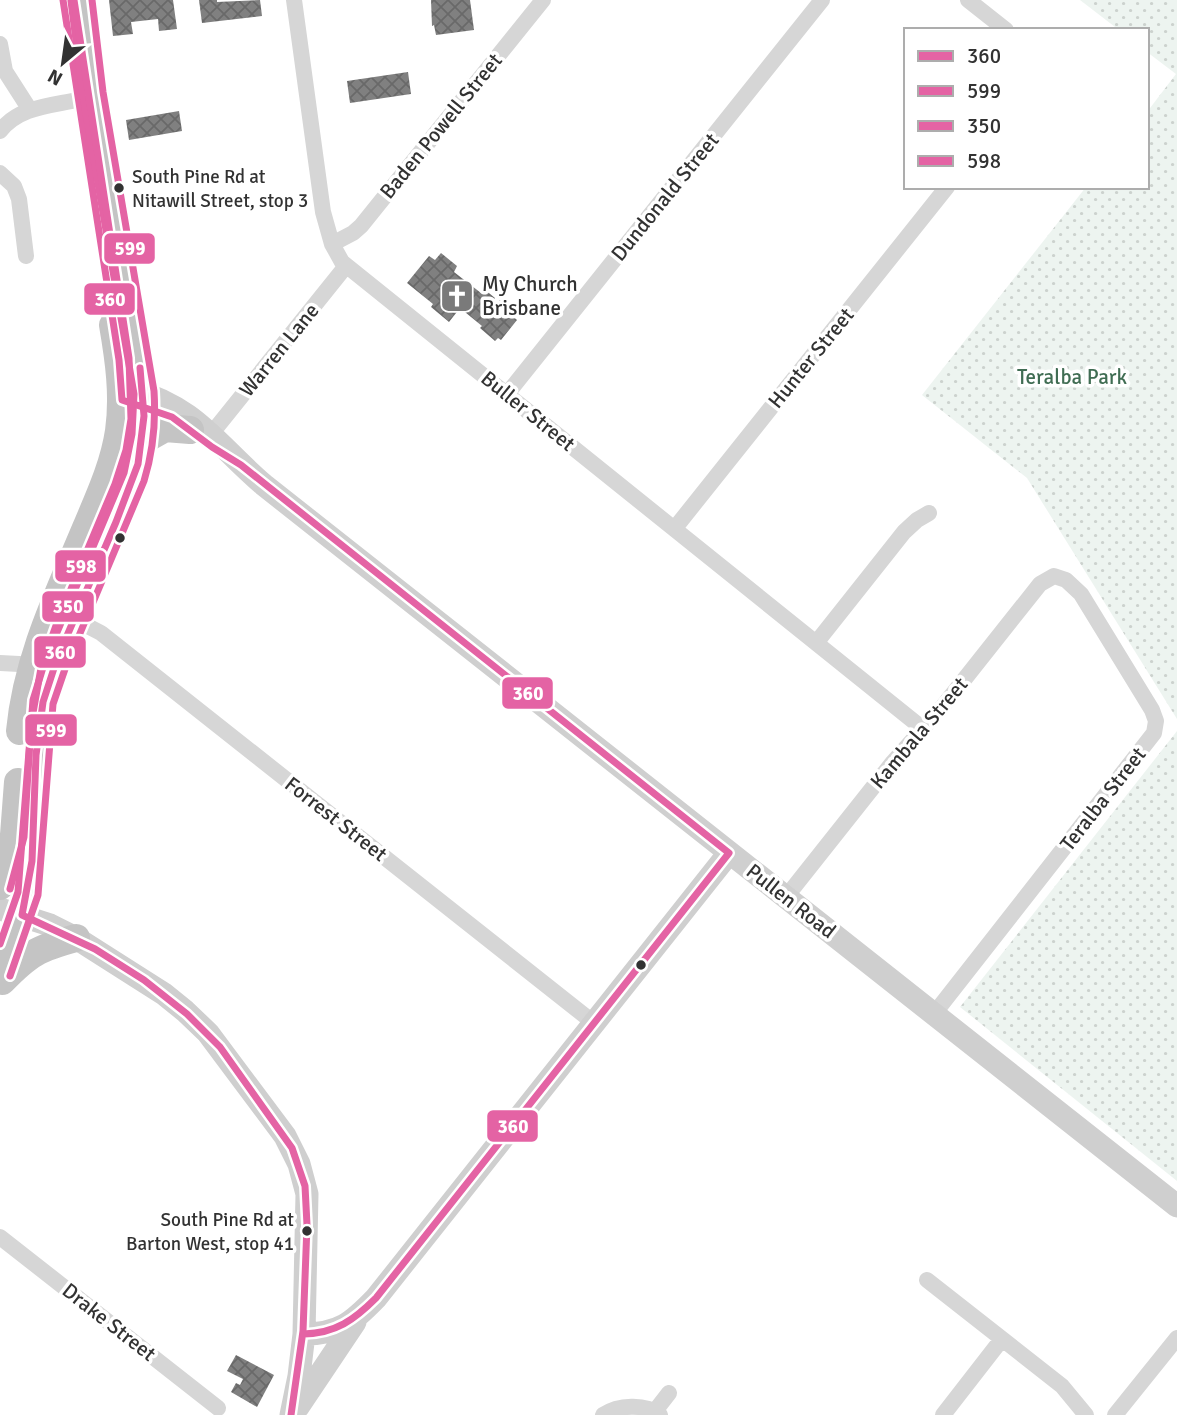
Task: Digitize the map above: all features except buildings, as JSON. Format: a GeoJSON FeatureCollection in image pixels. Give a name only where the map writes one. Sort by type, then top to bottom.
{"type":"FeatureCollection","features":[{"type":"Feature","properties":{"kind":"highway"},"geometry":{"type":"LineString","coordinates":[[0,886],[14,835],[21,723],[43,665],[74,619],[130,485],[142,441],[77,100],[63,0]]}},
{"type":"Feature","properties":{"kind":"highway"},"geometry":{"type":"LineString","coordinates":[[0,972],[11,912],[28,894],[48,616],[111,463],[133,396],[81,0]]}},
{"type":"Feature","properties":{"kind":"highway"},"geometry":{"type":"LineString","coordinates":[[142,441],[165,428],[201,431]]}},
{"type":"Feature","properties":{"kind":"highway"},"geometry":{"type":"LineString","coordinates":[[0,983],[20,961],[35,951],[76,938]]}},
{"type":"Feature","properties":{"kind":"street","name":"Buller Street"},"geometry":{"type":"LineString","coordinates":[[294,0],[321,195],[332,244],[338,257],[922,728]]}},
{"type":"Feature","properties":{"kind":"street","name":"Dundonald Street"},"geometry":{"type":"LineString","coordinates":[[507,394],[822,0]]}},
{"type":"Feature","properties":{"kind":"street"},"geometry":{"type":"LineString","coordinates":[[968,0],[1003,28]]}},
{"type":"Feature","properties":{"kind":"street","name":"Baden Powell Street"},"geometry":{"type":"LineString","coordinates":[[332,244],[354,233],[361,226],[539,1]]}},
{"type":"Feature","properties":{"kind":"street"},"geometry":{"type":"LineString","coordinates":[[0,44],[5,71],[30,110]]}},
{"type":"Feature","properties":{"kind":"street"},"geometry":{"type":"LineString","coordinates":[[0,131],[11,120],[30,110],[77,100]]}},
{"type":"Feature","properties":{"kind":"street"},"geometry":{"type":"LineString","coordinates":[[0,173],[14,186],[19,199],[26,256]]}},
{"type":"Feature","properties":{"kind":"street","name":"Hunter Street"},"geometry":{"type":"LineString","coordinates":[[675,528],[945,189]]}},
{"type":"Feature","properties":{"kind":"street","name":"Warren Lane"},"geometry":{"type":"LineString","coordinates":[[201,431],[346,266]]}},
{"type":"Feature","properties":{"kind":"street","name":"Pullen Road"},"geometry":{"type":"LineString","coordinates":[[133,396],[201,431],[212,447],[241,465],[1177,1206]]}},
{"type":"Feature","properties":{"kind":"street"},"geometry":{"type":"LineString","coordinates":[[816,643],[904,532],[929,513]]}},
{"type":"Feature","properties":{"kind":"street","name":"Kambala Street"},"geometry":{"type":"LineString","coordinates":[[786,897],[1040,584],[1058,576]]}},
{"type":"Feature","properties":{"kind":"street","name":"Teralba Street"},"geometry":{"type":"LineString","coordinates":[[933,1014],[1154,733],[1156,721],[1152,710],[1081,594],[1058,576]]}},
{"type":"Feature","properties":{"kind":"street","name":"Forrest Street"},"geometry":{"type":"LineString","coordinates":[[74,619],[101,632],[594,1023]]}},
{"type":"Feature","properties":{"kind":"street"},"geometry":{"type":"LineString","coordinates":[[0,663],[43,665]]}},
{"type":"Feature","properties":{"kind":"street"},"geometry":{"type":"LineString","coordinates":[[292,1415],[358,1317],[376,1298],[729,853]]}},
{"type":"Feature","properties":{"kind":"street"},"geometry":{"type":"LineString","coordinates":[[11,912],[58,928],[76,938],[164,994],[185,1011],[208,1033],[285,1136],[299,1164],[307,1194],[304,1334],[292,1415]]}},
{"type":"Feature","properties":{"kind":"street","name":"Drake Street"},"geometry":{"type":"LineString","coordinates":[[0,1237],[218,1408]]}},
{"type":"Feature","properties":{"kind":"street"},"geometry":{"type":"LineString","coordinates":[[927,1280],[1070,1394],[1086,1415]]}},
{"type":"Feature","properties":{"kind":"street"},"geometry":{"type":"LineString","coordinates":[[304,1334],[331,1332],[358,1317]]}},
{"type":"Feature","properties":{"kind":"street"},"geometry":{"type":"LineString","coordinates":[[1115,1415],[1177,1338]]}},
{"type":"Feature","properties":{"kind":"street"},"geometry":{"type":"LineString","coordinates":[[943,1415],[1002,1339]]}},
{"type":"Feature","properties":{"kind":"street"},"geometry":{"type":"LineString","coordinates":[[603,1415],[614,1409],[628,1407],[656,1414],[669,1393]]}},
{"type":"Feature","properties":{"kind":"green space","name":"Teralba Park"},"geometry":{"type":"Polygon","coordinates":[[[1080,0],[1177,0],[1177,719],[1027,478],[922,395],[1084,189],[1149,189],[1149,109],[1176,74],[1149,54],[1149,28],[1116,28],[1080,0]]]}},
{"type":"Feature","properties":{"kind":"green space"},"geometry":{"type":"Polygon","coordinates":[[[1177,731],[1177,1181],[960,1007],[1177,731]]]}},
{"type":"Feature","properties":{"kind":"transit line","name":"360"},"geometry":{"type":"LineString","coordinates":[[63,0],[119,360],[122,400],[172,417],[241,465],[729,853],[376,1298],[344,1324],[326,1331],[304,1334]]}},
{"type":"Feature","properties":{"kind":"transit line","name":"598"},"geometry":{"type":"LineString","coordinates":[[10,889],[24,837],[31,724],[41,668],[58,620],[115,484],[126,450],[131,419],[129,358],[74,0]]}},
{"type":"Feature","properties":{"kind":"transit line","name":"599"},"geometry":{"type":"LineString","coordinates":[[10,976],[38,895],[53,704],[65,669],[144,481],[154,425],[154,391],[103,92],[92,0]]}},
{"type":"Feature","properties":{"kind":"transit line","name":"350"},"geometry":{"type":"LineString","coordinates":[[0,944],[18,892],[33,700],[45,661],[124,473],[132,434],[134,394],[83,96],[71,1]]}},
{"type":"Feature","properties":{"kind":"transit line","name":"360"},"geometry":{"type":"LineString","coordinates":[[140,368],[144,416],[138,464],[57,659],[43,702],[36,755],[32,861],[22,915],[95,949],[144,980],[187,1014],[220,1047],[292,1148],[305,1186],[307,1225],[303,1331],[291,1415]]}},
{"type":"Feature","properties":{"kind":"place","name":"South Pine Rd at Nitawill Street, stop 3"},"geometry":{"type":"Point","coordinates":[119,188]}},
{"type":"Feature","properties":{"kind":"place","name":"My Church Brisbane"},"geometry":{"type":"Point","coordinates":[457,296]}},
{"type":"Feature","properties":{"kind":"place","name":"South Pine Rd at Barton West, stop 41"},"geometry":{"type":"Point","coordinates":[307,1231]}}]}
